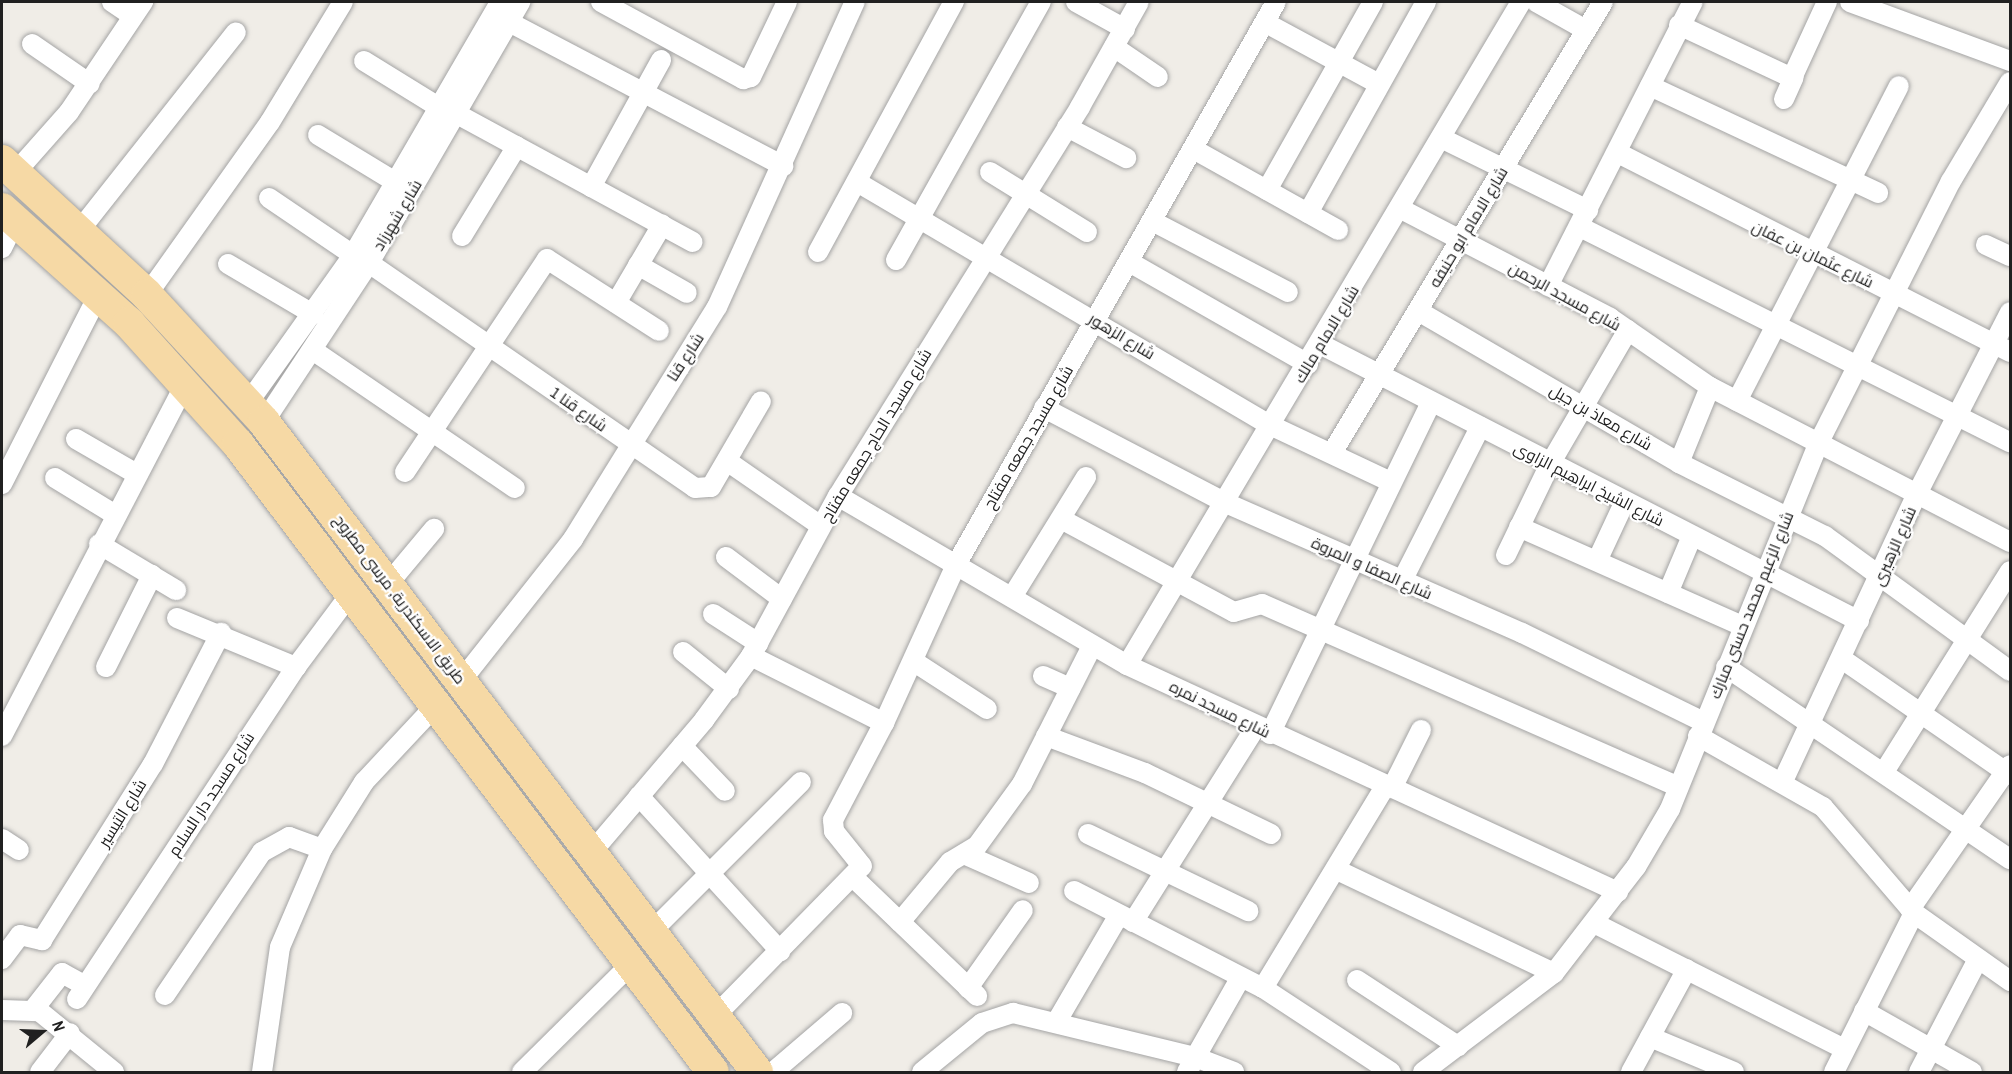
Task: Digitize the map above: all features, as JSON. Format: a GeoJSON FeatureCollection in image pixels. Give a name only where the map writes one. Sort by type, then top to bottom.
{"type":"FeatureCollection","features":[{"type":"Feature","properties":{"kind":"main road","name":"طريق الاسكندرية, مرسى مطروح"},"geometry":{"type":"LineString","coordinates":[[8,167],[147,295],[256,412],[757,1072]]}},
{"type":"Feature","properties":{"kind":"main road","name":"طريق الاسكندرية, مرسى مطروح"},"geometry":{"type":"LineString","coordinates":[[8,215],[99,294],[185,384],[352,592],[713,1072]]}},
{"type":"Feature","properties":{"kind":"street"},"geometry":{"type":"LineString","coordinates":[[8,167],[90,84],[138,9],[112,2]]}},
{"type":"Feature","properties":{"kind":"street"},"geometry":{"type":"LineString","coordinates":[[147,295],[270,122],[343,2]]}},
{"type":"Feature","properties":{"kind":"street","name":"شارع شهرزاد"},"geometry":{"type":"LineString","coordinates":[[256,412],[313,314],[361,259],[449,111],[500,2]]}},
{"type":"Feature","properties":{"kind":"street","name":"شارع شهرزاد"},"geometry":{"type":"LineString","coordinates":[[256,412],[314,351],[397,183],[449,111],[520,2]]}},
{"type":"Feature","properties":{"kind":"street"},"geometry":{"type":"LineString","coordinates":[[601,2],[743,80],[751,77],[783,3]]}},
{"type":"Feature","properties":{"kind":"street","name":"شارع قنا"},"geometry":{"type":"LineString","coordinates":[[461,681],[547,576],[717,306],[783,166],[855,2]]}},
{"type":"Feature","properties":{"kind":"street"},"geometry":{"type":"LineString","coordinates":[[818,252],[954,2]]}},
{"type":"Feature","properties":{"kind":"street"},"geometry":{"type":"LineString","coordinates":[[896,260],[1041,2]]}},
{"type":"Feature","properties":{"kind":"street"},"geometry":{"type":"LineString","coordinates":[[1076,2],[1125,29]]}},
{"type":"Feature","properties":{"kind":"street","name":"شارع مسجد الحاج جمعه مفتاح"},"geometry":{"type":"LineString","coordinates":[[591,853],[729,689],[754,649],[838,495],[1068,127],[1139,2]]}},
{"type":"Feature","properties":{"kind":"street","name":"شارع مسجد جمعه مفتاح"},"geometry":{"type":"LineString","coordinates":[[853,877],[862,861],[832,825],[884,723],[957,563],[1095,320],[1131,263],[1276,2]]}},
{"type":"Feature","properties":{"kind":"street"},"geometry":{"type":"LineString","coordinates":[[1266,190],[1373,2]]}},
{"type":"Feature","properties":{"kind":"street"},"geometry":{"type":"LineString","coordinates":[[1308,213],[1426,2]]}},
{"type":"Feature","properties":{"kind":"street","name":"شارع الامام مالك"},"geometry":{"type":"LineString","coordinates":[[1127,665],[1272,426],[1521,2]]}},
{"type":"Feature","properties":{"kind":"street"},"geometry":{"type":"LineString","coordinates":[[1536,2],[1586,30]]}},
{"type":"Feature","properties":{"kind":"street","name":"شارع الامام ابو حنيفه"},"geometry":{"type":"LineString","coordinates":[[1332,453],[1603,2]]}},
{"type":"Feature","properties":{"kind":"street"},"geometry":{"type":"LineString","coordinates":[[1548,286],[1693,2]]}},
{"type":"Feature","properties":{"kind":"street"},"geometry":{"type":"LineString","coordinates":[[1784,99],[1827,2]]}},
{"type":"Feature","properties":{"kind":"street"},"geometry":{"type":"LineString","coordinates":[[1850,2],[2010,61]]}},
{"type":"Feature","properties":{"kind":"street"},"geometry":{"type":"LineString","coordinates":[[509,22],[783,166]]}},
{"type":"Feature","properties":{"kind":"street"},"geometry":{"type":"LineString","coordinates":[[1266,23],[1379,84]]}},
{"type":"Feature","properties":{"kind":"street"},"geometry":{"type":"LineString","coordinates":[[1679,26],[1794,77]]}},
{"type":"Feature","properties":{"kind":"street"},"geometry":{"type":"LineString","coordinates":[[79,231],[236,32]]}},
{"type":"Feature","properties":{"kind":"street"},"geometry":{"type":"LineString","coordinates":[[32,44],[90,84]]}},
{"type":"Feature","properties":{"kind":"street"},"geometry":{"type":"LineString","coordinates":[[1114,47],[1158,76]]}},
{"type":"Feature","properties":{"kind":"street"},"geometry":{"type":"LineString","coordinates":[[591,187],[661,60]]}},
{"type":"Feature","properties":{"kind":"street"},"geometry":{"type":"LineString","coordinates":[[364,61],[449,111],[693,242]]}},
{"type":"Feature","properties":{"kind":"street","name":"شارع الزعيم محمد حسنى مبارك"},"geometry":{"type":"LineString","coordinates":[[1435,1069],[1458,1046],[1554,973],[1618,892],[1678,788],[1786,517],[1819,442],[1893,293],[2010,82]]}},
{"type":"Feature","properties":{"kind":"street"},"geometry":{"type":"LineString","coordinates":[[1650,86],[1878,193]]}},
{"type":"Feature","properties":{"kind":"street"},"geometry":{"type":"LineString","coordinates":[[1737,401],[1813,255],[1849,179],[1899,86]]}},
{"type":"Feature","properties":{"kind":"street"},"geometry":{"type":"LineString","coordinates":[[1068,127],[1126,158]]}},
{"type":"Feature","properties":{"kind":"street"},"geometry":{"type":"LineString","coordinates":[[318,135],[397,183]]}},
{"type":"Feature","properties":{"kind":"street"},"geometry":{"type":"LineString","coordinates":[[1441,138],[1503,168],[1584,218],[1775,325],[2010,442]]}},
{"type":"Feature","properties":{"kind":"street"},"geometry":{"type":"LineString","coordinates":[[462,236],[517,147]]}},
{"type":"Feature","properties":{"kind":"street"},"geometry":{"type":"LineString","coordinates":[[1195,150],[1338,230]]}},
{"type":"Feature","properties":{"kind":"street","name":"شارع عثمان بن عفان"},"geometry":{"type":"LineString","coordinates":[[1617,153],[1813,255],[2003,348]]}},
{"type":"Feature","properties":{"kind":"street"},"geometry":{"type":"LineString","coordinates":[[990,172],[1087,232]]}},
{"type":"Feature","properties":{"kind":"street","name":"شارع الزهور"},"geometry":{"type":"LineString","coordinates":[[857,182],[1272,426],[1391,482]]}},
{"type":"Feature","properties":{"kind":"street","name":"شارع قنا 1"},"geometry":{"type":"LineString","coordinates":[[269,198],[695,488],[711,487],[761,401]]}},
{"type":"Feature","properties":{"kind":"street","name":"شارع مسجد الرحمن"},"geometry":{"type":"LineString","coordinates":[[1401,208],[1628,330],[1710,387],[1918,492],[2010,542]]}},
{"type":"Feature","properties":{"kind":"street"},"geometry":{"type":"LineString","coordinates":[[2,248],[8,215]]}},
{"type":"Feature","properties":{"kind":"street"},"geometry":{"type":"LineString","coordinates":[[1154,222],[1288,292]]}},
{"type":"Feature","properties":{"kind":"street"},"geometry":{"type":"LineString","coordinates":[[616,303],[662,225]]}},
{"type":"Feature","properties":{"kind":"street"},"geometry":{"type":"LineString","coordinates":[[1986,245],[2010,256]]}},
{"type":"Feature","properties":{"kind":"street"},"geometry":{"type":"LineString","coordinates":[[405,472],[548,259],[659,331]]}},
{"type":"Feature","properties":{"kind":"street"},"geometry":{"type":"LineString","coordinates":[[1131,263],[1308,364]]}},
{"type":"Feature","properties":{"kind":"street"},"geometry":{"type":"LineString","coordinates":[[228,264],[313,314]]}},
{"type":"Feature","properties":{"kind":"street"},"geometry":{"type":"LineString","coordinates":[[638,265],[687,293]]}},
{"type":"Feature","properties":{"kind":"street"},"geometry":{"type":"LineString","coordinates":[[2,484],[99,294]]}},
{"type":"Feature","properties":{"kind":"street","name":"شارع معاذ بن جبل"},"geometry":{"type":"LineString","coordinates":[[1418,311],[1679,463],[1786,517],[1882,573],[2010,671]]}},
{"type":"Feature","properties":{"kind":"street","name":"شارع الزهيرى"},"geometry":{"type":"LineString","coordinates":[[1783,781],[1842,659],[1918,492],[1957,415],[2003,348],[2010,312]]}},
{"type":"Feature","properties":{"kind":"street"},"geometry":{"type":"LineString","coordinates":[[1506,555],[1550,464],[1628,330]]}},
{"type":"Feature","properties":{"kind":"street","name":"شارع الشيخ ابراهيم الزاوى"},"geometry":{"type":"LineString","coordinates":[[1320,344],[1624,503],[1859,621]]}},
{"type":"Feature","properties":{"kind":"street"},"geometry":{"type":"LineString","coordinates":[[314,351],[515,488]]}},
{"type":"Feature","properties":{"kind":"street"},"geometry":{"type":"LineString","coordinates":[[4,724],[135,473],[185,384]]}},
{"type":"Feature","properties":{"kind":"street"},"geometry":{"type":"LineString","coordinates":[[1679,463],[1710,387]]}},
{"type":"Feature","properties":{"kind":"street"},"geometry":{"type":"LineString","coordinates":[[1057,1021],[1126,918],[1164,870],[1209,801],[1263,730],[1319,631],[1431,402]]}},
{"type":"Feature","properties":{"kind":"street","name":"شارع الصفا و المروة"},"geometry":{"type":"LineString","coordinates":[[1044,408],[1226,503],[1522,633],[1701,729],[1783,781],[1840,824],[1912,911],[1977,961],[2010,981]]}},
{"type":"Feature","properties":{"kind":"street"},"geometry":{"type":"LineString","coordinates":[[1402,581],[1480,427]]}},
{"type":"Feature","properties":{"kind":"street"},"geometry":{"type":"LineString","coordinates":[[76,439],[135,473]]}},
{"type":"Feature","properties":{"kind":"street"},"geometry":{"type":"LineString","coordinates":[[727,461],[821,526]]}},
{"type":"Feature","properties":{"kind":"street"},"geometry":{"type":"LineString","coordinates":[[1012,597],[1086,477]]}},
{"type":"Feature","properties":{"kind":"street"},"geometry":{"type":"LineString","coordinates":[[55,478],[114,514]]}},
{"type":"Feature","properties":{"kind":"street","name":"شارع مسجد نمره"},"geometry":{"type":"LineString","coordinates":[[838,495],[1127,665],[1263,730],[1618,892]]}},
{"type":"Feature","properties":{"kind":"street"},"geometry":{"type":"LineString","coordinates":[[1597,561],[1624,503]]}},
{"type":"Feature","properties":{"kind":"street"},"geometry":{"type":"LineString","coordinates":[[1061,519],[1177,584],[1234,612],[1262,604],[1678,788]]}},
{"type":"Feature","properties":{"kind":"street"},"geometry":{"type":"LineString","coordinates":[[1519,527],[1742,626]]}},
{"type":"Feature","properties":{"kind":"street"},"geometry":{"type":"LineString","coordinates":[[388,584],[434,529]]}},
{"type":"Feature","properties":{"kind":"street"},"geometry":{"type":"LineString","coordinates":[[1668,593],[1692,536]]}},
{"type":"Feature","properties":{"kind":"street"},"geometry":{"type":"LineString","coordinates":[[99,544],[176,590]]}},
{"type":"Feature","properties":{"kind":"street"},"geometry":{"type":"LineString","coordinates":[[726,557],[782,599]]}},
{"type":"Feature","properties":{"kind":"street"},"geometry":{"type":"LineString","coordinates":[[1884,772],[2010,571]]}},
{"type":"Feature","properties":{"kind":"street"},"geometry":{"type":"LineString","coordinates":[[106,667],[152,575]]}},
{"type":"Feature","properties":{"kind":"street","name":"شارع مسجد دار السلام"},"geometry":{"type":"LineString","coordinates":[[33,1010],[62,973],[81,993],[296,667],[352,592]]}},
{"type":"Feature","properties":{"kind":"street"},"geometry":{"type":"LineString","coordinates":[[713,614],[754,649],[884,723]]}},
{"type":"Feature","properties":{"kind":"street"},"geometry":{"type":"LineString","coordinates":[[177,618],[221,633],[296,667]]}},
{"type":"Feature","properties":{"kind":"street","name":"شارع التيسير"},"geometry":{"type":"LineString","coordinates":[[2,959],[20,935],[42,940],[153,764],[221,633]]}},
{"type":"Feature","properties":{"kind":"street"},"geometry":{"type":"LineString","coordinates":[[900,922],[950,862],[977,846],[1022,784],[1092,646]]}},
{"type":"Feature","properties":{"kind":"street"},"geometry":{"type":"LineString","coordinates":[[683,652],[729,689]]}},
{"type":"Feature","properties":{"kind":"street"},"geometry":{"type":"LineString","coordinates":[[1594,923],[1687,969],[1841,1065],[1912,911],[2009,771],[1842,659]]}},
{"type":"Feature","properties":{"kind":"street"},"geometry":{"type":"LineString","coordinates":[[913,661],[987,709]]}},
{"type":"Feature","properties":{"kind":"street"},"geometry":{"type":"LineString","coordinates":[[1726,667],[2010,859]]}},
{"type":"Feature","properties":{"kind":"street"},"geometry":{"type":"LineString","coordinates":[[1043,676],[1070,688]]}},
{"type":"Feature","properties":{"kind":"street"},"geometry":{"type":"LineString","coordinates":[[262,1072],[280,947],[322,849],[364,782],[436,705]]}},
{"type":"Feature","properties":{"kind":"street"},"geometry":{"type":"LineString","coordinates":[[1263,988],[1389,787],[1422,730]]}},
{"type":"Feature","properties":{"kind":"street"},"geometry":{"type":"LineString","coordinates":[[1046,736],[1209,801],[1271,834]]}},
{"type":"Feature","properties":{"kind":"street"},"geometry":{"type":"LineString","coordinates":[[682,746],[725,791]]}},
{"type":"Feature","properties":{"kind":"street"},"geometry":{"type":"LineString","coordinates":[[651,932],[708,872],[801,782]]}},
{"type":"Feature","properties":{"kind":"street"},"geometry":{"type":"LineString","coordinates":[[639,796],[780,951]]}},
{"type":"Feature","properties":{"kind":"street"},"geometry":{"type":"LineString","coordinates":[[1088,834],[1248,911]]}},
{"type":"Feature","properties":{"kind":"street"},"geometry":{"type":"LineString","coordinates":[[165,995],[262,852],[289,837],[322,849]]}},
{"type":"Feature","properties":{"kind":"street"},"geometry":{"type":"LineString","coordinates":[[2,839],[19,850]]}},
{"type":"Feature","properties":{"kind":"street"},"geometry":{"type":"LineString","coordinates":[[964,855],[1029,883]]}},
{"type":"Feature","properties":{"kind":"street"},"geometry":{"type":"LineString","coordinates":[[1337,870],[1554,973]]}},
{"type":"Feature","properties":{"kind":"street"},"geometry":{"type":"LineString","coordinates":[[714,1017],[853,877],[973,992],[1023,910]]}},
{"type":"Feature","properties":{"kind":"street"},"geometry":{"type":"LineString","coordinates":[[1074,891],[1263,988],[1391,1072]]}},
{"type":"Feature","properties":{"kind":"street"},"geometry":{"type":"LineString","coordinates":[[1919,1072],[1977,961]]}},
{"type":"Feature","properties":{"kind":"street"},"geometry":{"type":"LineString","coordinates":[[531,1069],[631,964]]}},
{"type":"Feature","properties":{"kind":"street"},"geometry":{"type":"LineString","coordinates":[[1631,1072],[1687,969]]}},
{"type":"Feature","properties":{"kind":"street"},"geometry":{"type":"LineString","coordinates":[[1191,1065],[1241,976]]}},
{"type":"Feature","properties":{"kind":"street"},"geometry":{"type":"LineString","coordinates":[[1358,980],[1458,1046]]}},
{"type":"Feature","properties":{"kind":"street"},"geometry":{"type":"LineString","coordinates":[[2,1010],[33,1010],[70,1033],[114,1072]]}},
{"type":"Feature","properties":{"kind":"street"},"geometry":{"type":"LineString","coordinates":[[1864,1011],[1930,1051],[1972,1072]]}},
{"type":"Feature","properties":{"kind":"street"},"geometry":{"type":"LineString","coordinates":[[773,1072],[842,1013]]}},
{"type":"Feature","properties":{"kind":"street"},"geometry":{"type":"LineString","coordinates":[[922,1072],[982,1023],[1030,1014],[1191,1065],[1234,1072]]}},
{"type":"Feature","properties":{"kind":"street"},"geometry":{"type":"LineString","coordinates":[[40,1072],[70,1033]]}},
{"type":"Feature","properties":{"kind":"street"},"geometry":{"type":"LineString","coordinates":[[1650,1037],[1734,1072]]}}]}
